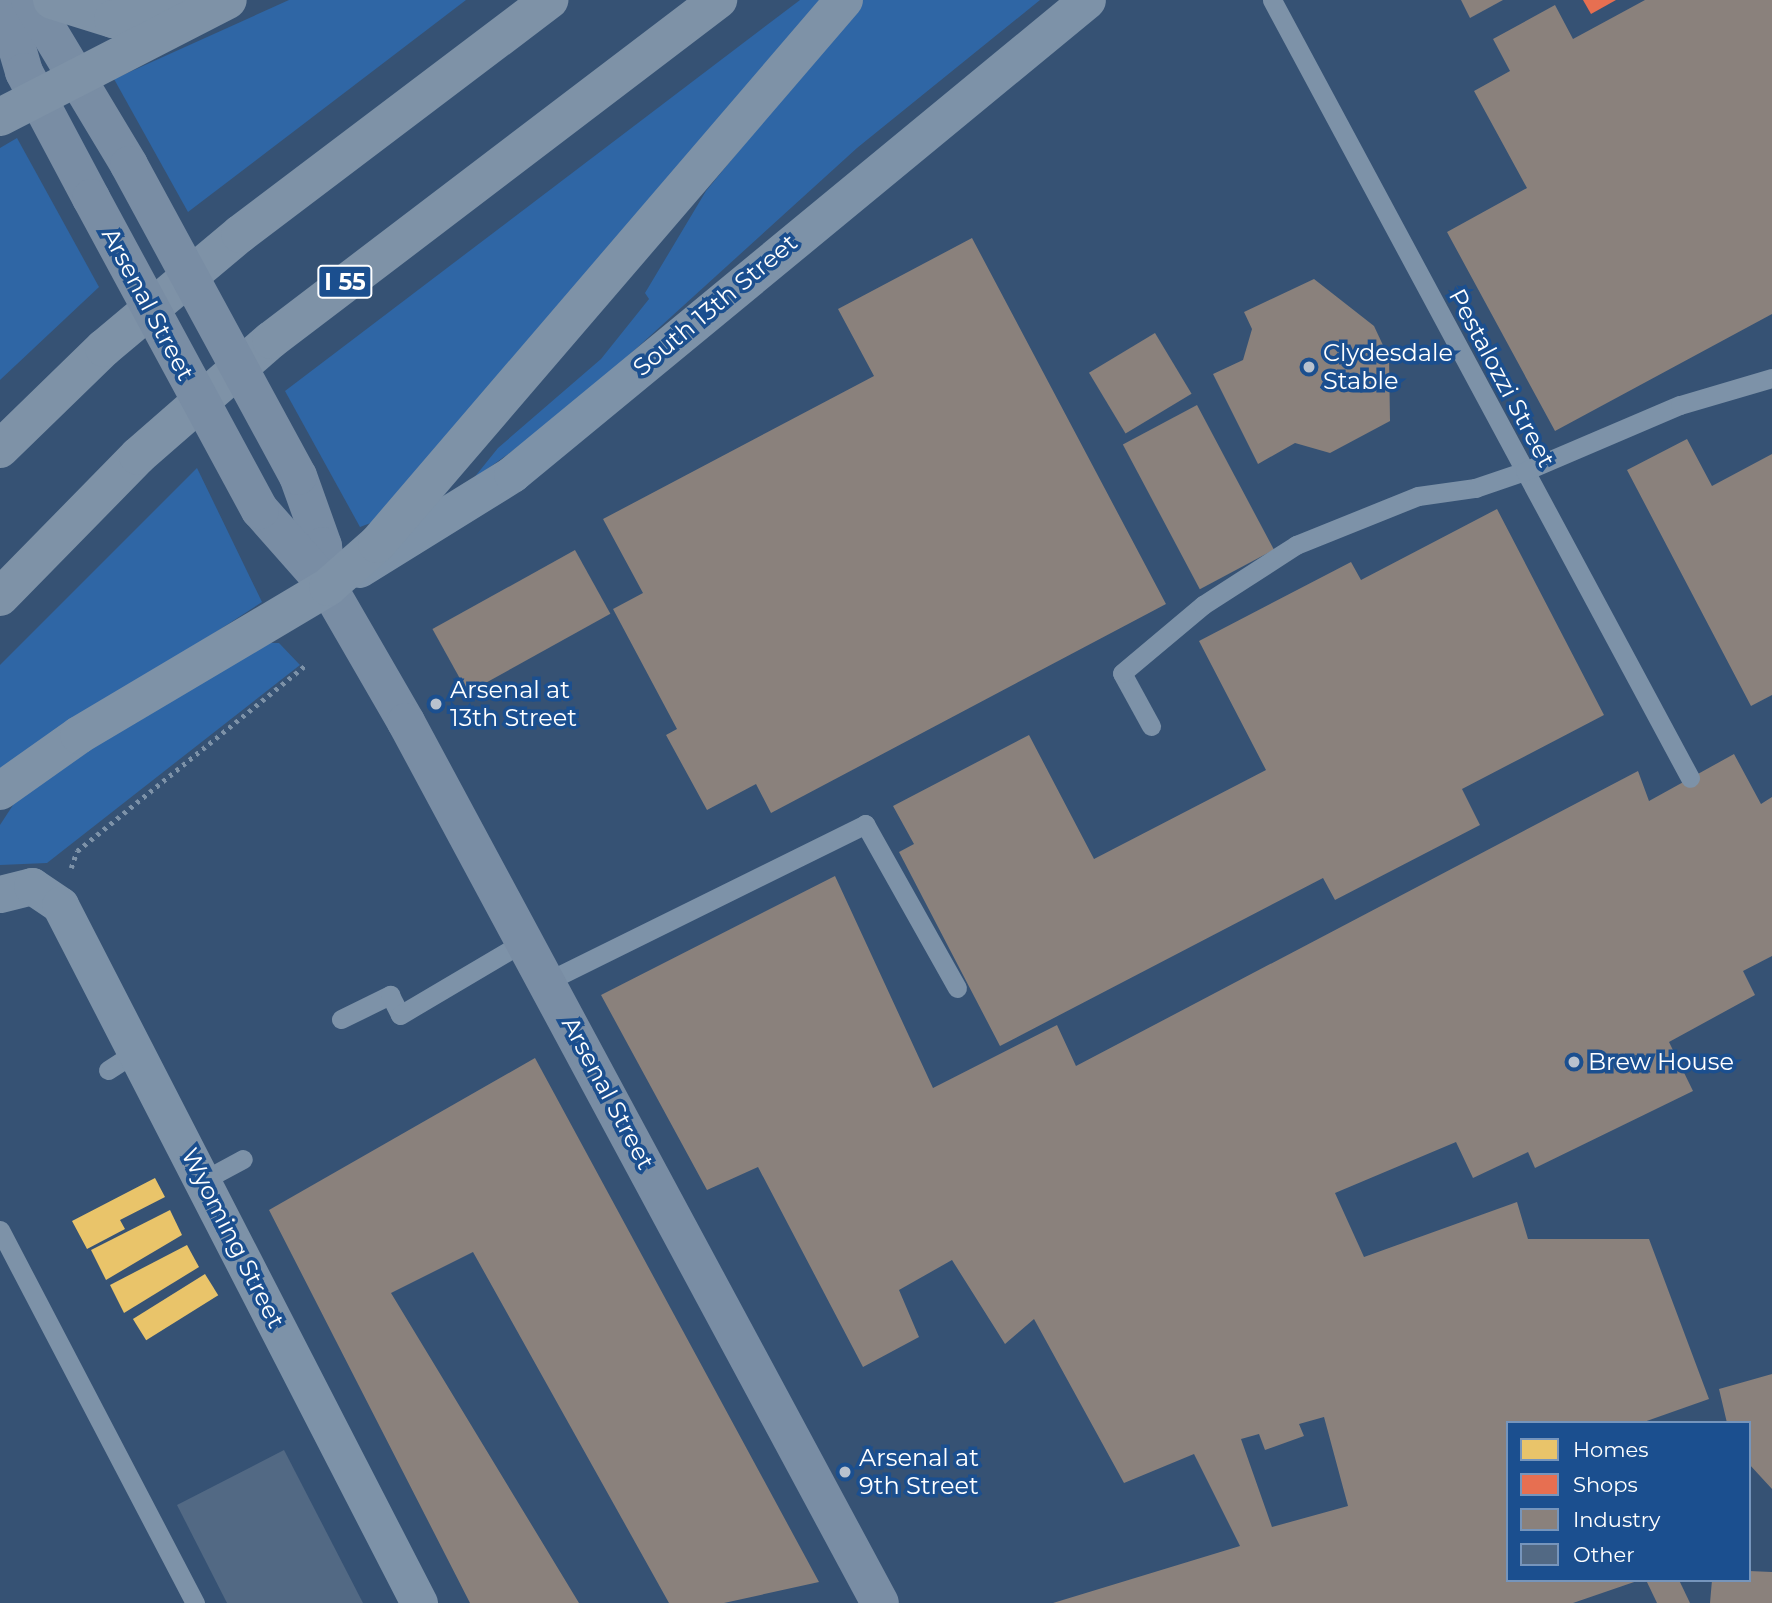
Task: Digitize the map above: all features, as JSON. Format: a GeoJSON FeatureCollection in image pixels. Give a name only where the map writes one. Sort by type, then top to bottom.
{"type":"FeatureCollection","features":[{"type":"Feature","properties":{"kind":"highway"},"geometry":{"type":"LineString","coordinates":[[52,0],[113,19],[211,8]]}},
{"type":"Feature","properties":{"kind":"highway"},"geometry":{"type":"LineString","coordinates":[[0,449],[104,348],[240,234],[549,0]]}},
{"type":"Feature","properties":{"kind":"highway","name":"I 55"},"geometry":{"type":"LineString","coordinates":[[0,597],[138,456],[271,340],[718,0]]}},
{"type":"Feature","properties":{"kind":"highway"},"geometry":{"type":"LineString","coordinates":[[0,791],[91,728],[328,587],[446,471],[844,0]]}},
{"type":"Feature","properties":{"kind":"highway"},"geometry":{"type":"LineString","coordinates":[[0,117],[211,8]]}},
{"type":"Feature","properties":{"kind":"main road","name":"Arsenal Street"},"geometry":{"type":"LineString","coordinates":[[3,0],[36,98],[260,510],[328,587],[548,981],[879,1603]]}},
{"type":"Feature","properties":{"kind":"main road","name":"Arsenal Street"},"geometry":{"type":"LineString","coordinates":[[30,0],[81,75],[298,476],[323,546],[328,587]]}},
{"type":"Feature","properties":{"kind":"street","name":"South 13th Street"},"geometry":{"type":"LineString","coordinates":[[328,587],[512,474],[1087,0]]}},
{"type":"Feature","properties":{"kind":"street","name":"Wyoming Street"},"geometry":{"type":"LineString","coordinates":[[16,890],[60,905],[122,1061],[204,1180],[419,1603]]}},
{"type":"Feature","properties":{"kind":"lane","name":"Pestalozzi Street"},"geometry":{"type":"LineString","coordinates":[[1272,0],[1690,778]]}},
{"type":"Feature","properties":{"kind":"lane"},"geometry":{"type":"LineString","coordinates":[[1151,726],[1122,673],[1203,605],[1296,545],[1419,496],[1475,488],[1525,471],[1680,405],[1772,378]]}},
{"type":"Feature","properties":{"kind":"lane"},"geometry":{"type":"LineString","coordinates":[[548,981],[865,824],[957,988]]}},
{"type":"Feature","properties":{"kind":"lane"},"geometry":{"type":"LineString","coordinates":[[341,1019],[390,995],[400,1015],[525,941]]}},
{"type":"Feature","properties":{"kind":"lane"},"geometry":{"type":"LineString","coordinates":[[204,1180],[243,1159]]}},
{"type":"Feature","properties":{"kind":"lane"},"geometry":{"type":"LineString","coordinates":[[0,1230],[195,1603]]}},
{"type":"Feature","properties":{"kind":"path"},"geometry":{"type":"LineString","coordinates":[[71,868],[77,851],[306,665]]}},
{"type":"Feature","properties":{"kind":"shaded area"},"geometry":{"type":"Polygon","coordinates":[[[289,0],[466,0],[188,212],[114,79],[289,0]]]}},
{"type":"Feature","properties":{"kind":"shaded area"},"geometry":{"type":"Polygon","coordinates":[[[800,0],[825,0],[381,519],[360,527],[285,391],[800,0]]]}},
{"type":"Feature","properties":{"kind":"shaded area"},"geometry":{"type":"Polygon","coordinates":[[[862,0],[1040,0],[857,148],[563,415],[473,479],[498,448],[601,359],[649,299],[645,293],[706,191],[862,0]]]}},
{"type":"Feature","properties":{"kind":"shaded area"},"geometry":{"type":"Polygon","coordinates":[[[17,138],[99,287],[0,380],[0,148],[17,138]]]}},
{"type":"Feature","properties":{"kind":"shaded area"},"geometry":{"type":"Polygon","coordinates":[[[197,468],[262,602],[0,772],[0,665],[197,468]]]}},
{"type":"Feature","properties":{"kind":"shaded area"},"geometry":{"type":"Polygon","coordinates":[[[266,643],[279,643],[300,665],[47,863],[0,865],[0,825],[15,802],[102,741],[266,643]]]}},
{"type":"Feature","properties":{"kind":"building: Homes"},"geometry":{"type":"Polygon","coordinates":[[[155,1178],[165,1197],[120,1220],[125,1229],[87,1249],[72,1221],[155,1178]]]}},
{"type":"Feature","properties":{"kind":"building: Homes"},"geometry":{"type":"Polygon","coordinates":[[[170,1210],[182,1235],[106,1280],[91,1250],[170,1210]]]}},
{"type":"Feature","properties":{"kind":"building: Homes"},"geometry":{"type":"Polygon","coordinates":[[[187,1245],[199,1267],[124,1313],[110,1285],[187,1245]]]}},
{"type":"Feature","properties":{"kind":"building: Homes"},"geometry":{"type":"Polygon","coordinates":[[[205,1274],[218,1295],[146,1340],[133,1319],[205,1274]]]}},
{"type":"Feature","properties":{"kind":"building: Shops"},"geometry":{"type":"Polygon","coordinates":[[[1583,0],[1616,0],[1591,14],[1583,0]]]}},
{"type":"Feature","properties":{"kind":"building: Industry"},"geometry":{"type":"Polygon","coordinates":[[[1461,0],[1503,0],[1470,18],[1461,0]]]}},
{"type":"Feature","properties":{"kind":"building: Industry"},"geometry":{"type":"Polygon","coordinates":[[[1645,0],[1772,0],[1772,314],[1555,431],[1447,232],[1527,188],[1474,91],[1510,71],[1493,39],[1555,5],[1573,39],[1645,0]]]}},
{"type":"Feature","properties":{"kind":"building: Industry"},"geometry":{"type":"Polygon","coordinates":[[[972,238],[1166,604],[771,813],[756,784],[707,810],[666,735],[677,729],[613,609],[643,593],[603,519],[874,376],[838,309],[972,238]]]}},
{"type":"Feature","properties":{"kind":"building: Industry","name":"Clydesdale Stable"},"geometry":{"type":"Polygon","coordinates":[[[1314,279],[1374,326],[1389,358],[1390,421],[1330,453],[1295,443],[1258,464],[1213,374],[1243,360],[1252,329],[1244,312],[1314,279]]]}},
{"type":"Feature","properties":{"kind":"building: Industry"},"geometry":{"type":"Polygon","coordinates":[[[1155,333],[1192,394],[1126,434],[1089,373],[1155,333]]]}},
{"type":"Feature","properties":{"kind":"building: Industry"},"geometry":{"type":"Polygon","coordinates":[[[1197,405],[1274,550],[1200,589],[1123,444],[1197,405]]]}},
{"type":"Feature","properties":{"kind":"building: Industry"},"geometry":{"type":"Polygon","coordinates":[[[1687,439],[1712,486],[1772,454],[1772,695],[1751,706],[1627,470],[1687,439]]]}},
{"type":"Feature","properties":{"kind":"building: Industry"},"geometry":{"type":"Polygon","coordinates":[[[1497,509],[1604,715],[1462,789],[1480,825],[1335,900],[1323,878],[1000,1046],[899,852],[914,844],[893,806],[1029,735],[1094,859],[1266,770],[1199,641],[1351,562],[1361,580],[1497,509]]]}},
{"type":"Feature","properties":{"kind":"building: Industry"},"geometry":{"type":"Polygon","coordinates":[[[575,550],[610,614],[468,693],[432,629],[575,550]]]}},
{"type":"Feature","properties":{"kind":"building: Industry"},"geometry":{"type":"Polygon","coordinates":[[[1734,754],[1761,804],[1772,797],[1772,956],[1743,971],[1755,995],[1669,1042],[1693,1091],[1535,1168],[1528,1152],[1473,1178],[1456,1142],[1335,1193],[1364,1257],[1517,1202],[1528,1239],[1649,1239],[1709,1399],[1647,1421],[1506,1421],[1506,1582],[1634,1582],[1573,1603],[1053,1603],[1240,1546],[1194,1454],[1124,1483],[1034,1319],[1005,1344],[952,1260],[899,1290],[919,1337],[863,1367],[758,1167],[707,1190],[601,995],[835,876],[933,1088],[1057,1025],[1076,1066],[1638,771],[1649,801],[1734,754]],[[1324,1417],[1299,1424],[1304,1436],[1265,1450],[1259,1434],[1241,1439],[1272,1527],[1348,1506],[1324,1417]]]}},
{"type":"Feature","properties":{"kind":"building: Industry"},"geometry":{"type":"Polygon","coordinates":[[[535,1058],[819,1582],[724,1603],[669,1603],[473,1252],[391,1293],[579,1603],[470,1603],[269,1210],[535,1058]]]}},
{"type":"Feature","properties":{"kind":"building: Industry"},"geometry":{"type":"Polygon","coordinates":[[[1772,1374],[1772,1489],[1751,1466],[1751,1421],[1727,1421],[1719,1389],[1772,1374]]]}},
{"type":"Feature","properties":{"kind":"building: Industry"},"geometry":{"type":"Polygon","coordinates":[[[1751,1571],[1772,1572],[1772,1603],[1710,1603],[1712,1582],[1751,1582],[1751,1571]]]}},
{"type":"Feature","properties":{"kind":"building: Industry"},"geometry":{"type":"Polygon","coordinates":[[[1647,1582],[1680,1582],[1690,1603],[1657,1603],[1647,1582]]]}},
{"type":"Feature","properties":{"kind":"building: Other"},"geometry":{"type":"Polygon","coordinates":[[[284,1450],[363,1603],[227,1603],[177,1505],[284,1450]]]}},
{"type":"Feature","properties":{"kind":"place","name":"Clydesdale Stable"},"geometry":{"type":"Point","coordinates":[1309,367]}},
{"type":"Feature","properties":{"kind":"place","name":"Arsenal at 13th Street"},"geometry":{"type":"Point","coordinates":[436,704]}},
{"type":"Feature","properties":{"kind":"place","name":"Brew House"},"geometry":{"type":"Point","coordinates":[1574,1062]}},
{"type":"Feature","properties":{"kind":"place","name":"Arsenal at 9th Street"},"geometry":{"type":"Point","coordinates":[845,1472]}}]}
